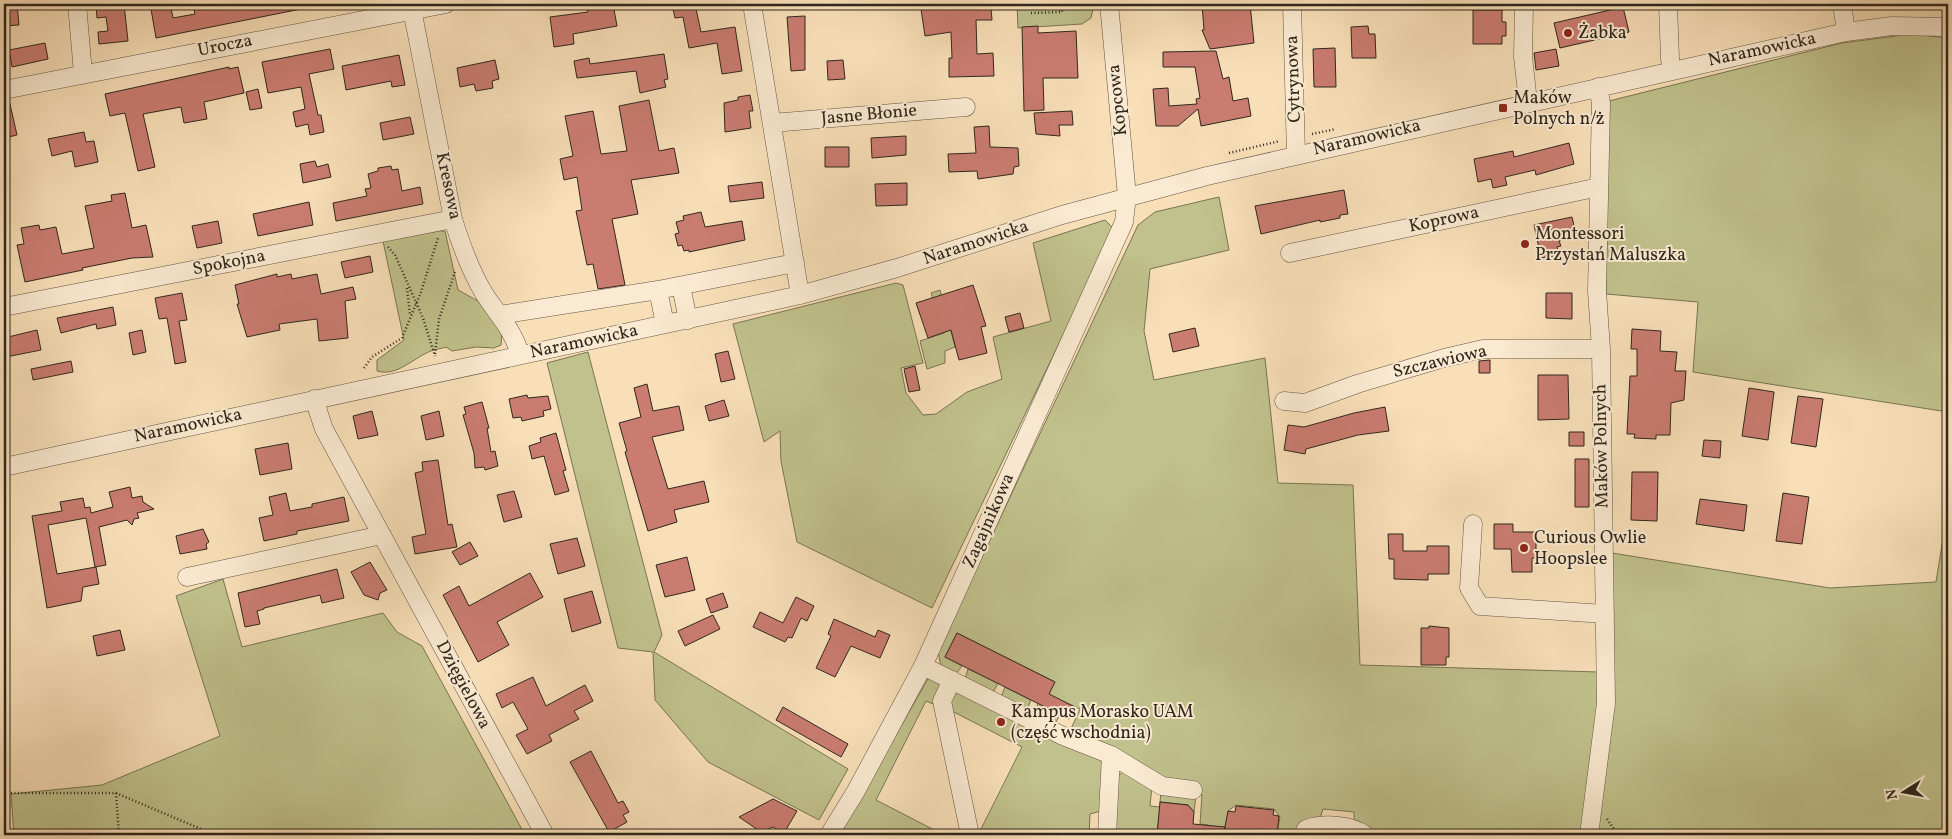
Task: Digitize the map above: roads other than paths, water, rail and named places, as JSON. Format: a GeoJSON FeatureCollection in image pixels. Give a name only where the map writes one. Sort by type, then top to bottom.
{"type":"FeatureCollection","features":[{"type":"Feature","properties":{"kind":"street"},"geometry":{"type":"LineString","coordinates":[[77,4],[84,74]]}},
{"type":"Feature","properties":{"kind":"street","name":"Urocza"},"geometry":{"type":"LineString","coordinates":[[4,90],[411,6],[446,4]]}},
{"type":"Feature","properties":{"kind":"street"},"geometry":{"type":"LineString","coordinates":[[752,4],[800,295]]}},
{"type":"Feature","properties":{"kind":"street","name":"Kopcowa"},"geometry":{"type":"LineString","coordinates":[[1108,4],[1127,196]]}},
{"type":"Feature","properties":{"kind":"street","name":"Cytrynowa"},"geometry":{"type":"LineString","coordinates":[[1292,4],[1296,154]]}},
{"type":"Feature","properties":{"kind":"street"},"geometry":{"type":"LineString","coordinates":[[1524,4],[1523,57],[1528,102]]}},
{"type":"Feature","properties":{"kind":"street"},"geometry":{"type":"LineString","coordinates":[[1668,4],[1672,70]]}},
{"type":"Feature","properties":{"kind":"street"},"geometry":{"type":"LineString","coordinates":[[1842,4],[1846,32]]}},
{"type":"Feature","properties":{"kind":"street","name":"Kresowa"},"geometry":{"type":"LineString","coordinates":[[411,6],[449,219],[472,272],[516,338],[520,355]]}},
{"type":"Feature","properties":{"kind":"street","name":"Naramowicka"},"geometry":{"type":"LineString","coordinates":[[4,467],[800,295],[897,268],[1127,196],[1296,154],[1846,32],[1892,26],[1948,27]]}},
{"type":"Feature","properties":{"kind":"street","name":"Maków Polnych"},"geometry":{"type":"LineString","coordinates":[[1589,835],[1606,703],[1601,349],[1597,291],[1601,104],[1598,87]]}},
{"type":"Feature","properties":{"kind":"street","name":"Jasne Błonie"},"geometry":{"type":"LineString","coordinates":[[772,123],[966,107]]}},
{"type":"Feature","properties":{"kind":"street","name":"Koprowa"},"geometry":{"type":"LineString","coordinates":[[1290,254],[1599,187]]}},
{"type":"Feature","properties":{"kind":"street","name":"Zagajnikowa"},"geometry":{"type":"LineString","coordinates":[[828,835],[856,791],[924,666],[1124,222],[1127,196]]}},
{"type":"Feature","properties":{"kind":"street","name":"Spokojna"},"geometry":{"type":"LineString","coordinates":[[4,307],[449,219]]}},
{"type":"Feature","properties":{"kind":"street"},"geometry":{"type":"LineString","coordinates":[[500,315],[681,286],[795,262]]}},
{"type":"Feature","properties":{"kind":"street"},"geometry":{"type":"LineString","coordinates":[[681,286],[688,320]]}},
{"type":"Feature","properties":{"kind":"street"},"geometry":{"type":"LineString","coordinates":[[658,290],[665,324]]}},
{"type":"Feature","properties":{"kind":"street","name":"Szczawiowa"},"geometry":{"type":"LineString","coordinates":[[1284,401],[1305,403],[1357,384],[1444,358],[1483,349],[1601,349]]}},
{"type":"Feature","properties":{"kind":"street","name":"Dzięgielowa"},"geometry":{"type":"LineString","coordinates":[[314,399],[322,424],[545,835]]}},
{"type":"Feature","properties":{"kind":"street"},"geometry":{"type":"LineString","coordinates":[[1473,524],[1469,588],[1480,606],[1605,614]]}},
{"type":"Feature","properties":{"kind":"street"},"geometry":{"type":"LineString","coordinates":[[187,577],[382,535]]}},
{"type":"Feature","properties":{"kind":"street"},"geometry":{"type":"LineString","coordinates":[[924,666],[1063,736],[1110,755],[1162,786],[1193,790]]}},
{"type":"Feature","properties":{"kind":"street"},"geometry":{"type":"LineString","coordinates":[[952,680],[942,701],[970,835]]}},
{"type":"Feature","properties":{"kind":"street"},"geometry":{"type":"LineString","coordinates":[[1107,835],[1110,755]]}},
{"type":"Feature","properties":{"kind":"street"},"geometry":{"type":"LineString","coordinates":[[1303,835],[1306,829],[1318,825],[1355,829],[1365,835]]}},
{"type":"Feature","properties":{"kind":"place","name":"Żabka"},"geometry":{"type":"Point","coordinates":[1568,33]}},
{"type":"Feature","properties":{"kind":"place","name":"Maków Polnych n/ż"},"geometry":{"type":"Point","coordinates":[1503,108]}},
{"type":"Feature","properties":{"kind":"place","name":"Montessori Przystań Maluszka"},"geometry":{"type":"Point","coordinates":[1525,244]}},
{"type":"Feature","properties":{"kind":"place","name":"Curious Owlie Hoopslee"},"geometry":{"type":"Point","coordinates":[1524,548]}},
{"type":"Feature","properties":{"kind":"place","name":"Kampus Morasko UAM (część wschodnia)"},"geometry":{"type":"Point","coordinates":[1001,722]}}]}
